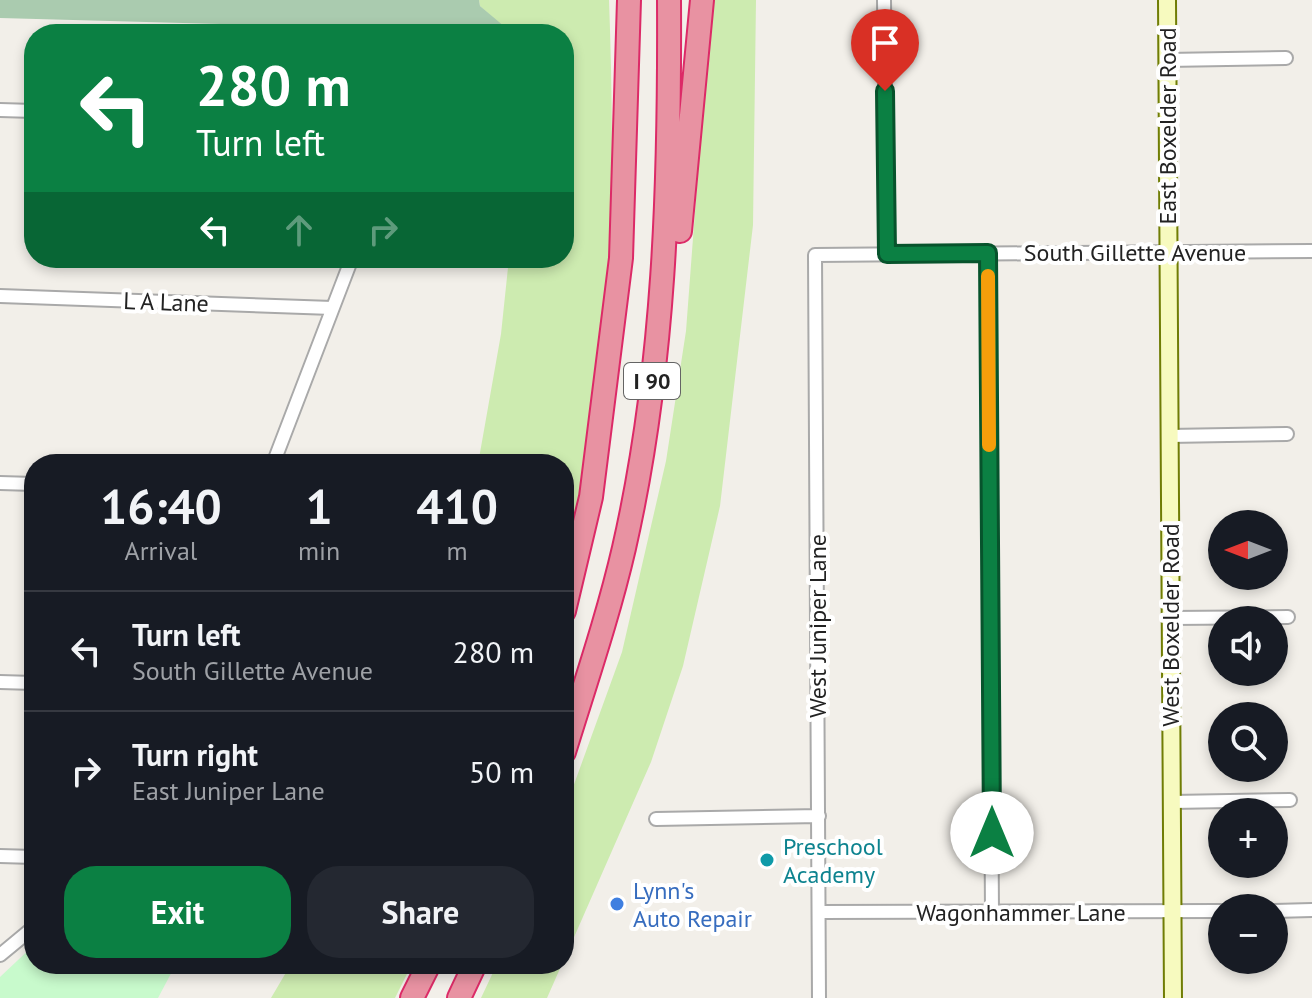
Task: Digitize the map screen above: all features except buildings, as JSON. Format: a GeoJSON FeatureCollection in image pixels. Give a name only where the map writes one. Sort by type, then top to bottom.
{"type":"FeatureCollection","features":[{"type":"Feature","properties":{"kind":"highway","name":"I 90"},"geometry":{"type":"LineString","coordinates":[[614,324],[618,0]]}},
{"type":"Feature","properties":{"kind":"highway","name":"I 90"},"geometry":{"type":"LineString","coordinates":[[574,569],[591,497],[621,258],[629,0]]}},
{"type":"Feature","properties":{"kind":"highway","name":"I 90"},"geometry":{"type":"LineString","coordinates":[[604,624],[624,547],[660,328],[667,234],[669,0]]}},
{"type":"Feature","properties":{"kind":"highway","name":"I 90"},"geometry":{"type":"LineString","coordinates":[[574,720],[652,463],[670,330],[702,0]]}},
{"type":"Feature","properties":{"kind":"highway"},"geometry":{"type":"LineString","coordinates":[[412,998],[424,974]]}},
{"type":"Feature","properties":{"kind":"highway"},"geometry":{"type":"LineString","coordinates":[[459,998],[470,974]]}},
{"type":"Feature","properties":{"kind":"main road","name":"East Boxelder Road"},"geometry":{"type":"LineString","coordinates":[[1167,0],[1168,252]]}},
{"type":"Feature","properties":{"kind":"main road","name":"West Boxelder Road"},"geometry":{"type":"LineString","coordinates":[[1168,252],[1173,998]]}},
{"type":"Feature","properties":{"kind":"street"},"geometry":{"type":"LineString","coordinates":[[884,0],[887,254]]}},
{"type":"Feature","properties":{"kind":"street"},"geometry":{"type":"LineString","coordinates":[[1167,60],[1286,58]]}},
{"type":"Feature","properties":{"kind":"street"},"geometry":{"type":"LineString","coordinates":[[0,110],[24,111]]}},
{"type":"Feature","properties":{"kind":"street","name":"South Gillette Avenue"},"geometry":{"type":"LineString","coordinates":[[815,255],[1312,251]]}},
{"type":"Feature","properties":{"kind":"street"},"geometry":{"type":"LineString","coordinates":[[988,253],[992,913]]}},
{"type":"Feature","properties":{"kind":"street","name":"West Juniper Lane"},"geometry":{"type":"LineString","coordinates":[[815,255],[819,998]]}},
{"type":"Feature","properties":{"kind":"street"},"geometry":{"type":"LineString","coordinates":[[277,454],[348,268]]}},
{"type":"Feature","properties":{"kind":"street","name":"L A Lane"},"geometry":{"type":"LineString","coordinates":[[0,296],[332,308]]}},
{"type":"Feature","properties":{"kind":"street"},"geometry":{"type":"LineString","coordinates":[[1169,436],[1287,434]]}},
{"type":"Feature","properties":{"kind":"street"},"geometry":{"type":"LineString","coordinates":[[0,483],[24,484]]}},
{"type":"Feature","properties":{"kind":"street"},"geometry":{"type":"LineString","coordinates":[[1170,618],[1208,618]]}},
{"type":"Feature","properties":{"kind":"street"},"geometry":{"type":"LineString","coordinates":[[0,682],[24,683]]}},
{"type":"Feature","properties":{"kind":"street"},"geometry":{"type":"LineString","coordinates":[[1172,802],[1290,800]]}},
{"type":"Feature","properties":{"kind":"street"},"geometry":{"type":"LineString","coordinates":[[656,819],[819,816]]}},
{"type":"Feature","properties":{"kind":"street"},"geometry":{"type":"LineString","coordinates":[[0,856],[24,857]]}},
{"type":"Feature","properties":{"kind":"street"},"geometry":{"type":"LineString","coordinates":[[1288,911],[1312,910]]}},
{"type":"Feature","properties":{"kind":"street","name":"Wagonhammer Lane"},"geometry":{"type":"LineString","coordinates":[[819,912],[1208,911]]}},
{"type":"Feature","properties":{"kind":"street"},"geometry":{"type":"LineString","coordinates":[[0,955],[24,935]]}},
{"type":"Feature","properties":{"kind":"green space"},"geometry":{"type":"Polygon","coordinates":[[[0,0],[479,0],[480,6],[501,24],[219,24],[0,18],[0,0]]]}},
{"type":"Feature","properties":{"kind":"green space"},"geometry":{"type":"Polygon","coordinates":[[[479,0],[609,0],[612,142],[608,284],[593,425],[574,521],[574,454],[480,454],[501,334],[508,268],[574,268],[574,24],[500,24],[480,6],[479,0]]]}},
{"type":"Feature","properties":{"kind":"green space"},"geometry":{"type":"Polygon","coordinates":[[[711,0],[756,0],[753,225],[720,506],[683,666],[651,762],[574,937],[574,784],[622,652],[666,461],[686,331],[711,0]]]}},
{"type":"Feature","properties":{"kind":"green space"},"geometry":{"type":"Polygon","coordinates":[[[24,954],[24,974],[171,974],[158,998],[0,998],[0,977],[24,954]]]}},
{"type":"Feature","properties":{"kind":"green space"},"geometry":{"type":"Polygon","coordinates":[[[285,974],[407,974],[395,998],[271,998],[285,974]]]}},
{"type":"Feature","properties":{"kind":"green space"},"geometry":{"type":"Polygon","coordinates":[[[492,974],[558,974],[547,998],[481,998],[492,974]]]}},
{"type":"Feature","properties":{"kind":"slow traffic"},"geometry":{"type":"LineString","coordinates":[[988,276],[989,445]]}},
{"type":"Feature","properties":{"kind":"place","name":"Preschool Academy"},"geometry":{"type":"Point","coordinates":[767,860]}},
{"type":"Feature","properties":{"kind":"place","name":"Lynn's Auto Repair"},"geometry":{"type":"Point","coordinates":[617,904]}},
{"type":"Feature","properties":{"kind":"route"},"geometry":{"type":"LineString","coordinates":[[885,91],[887,254],[988,253],[992,833]]}}]}
